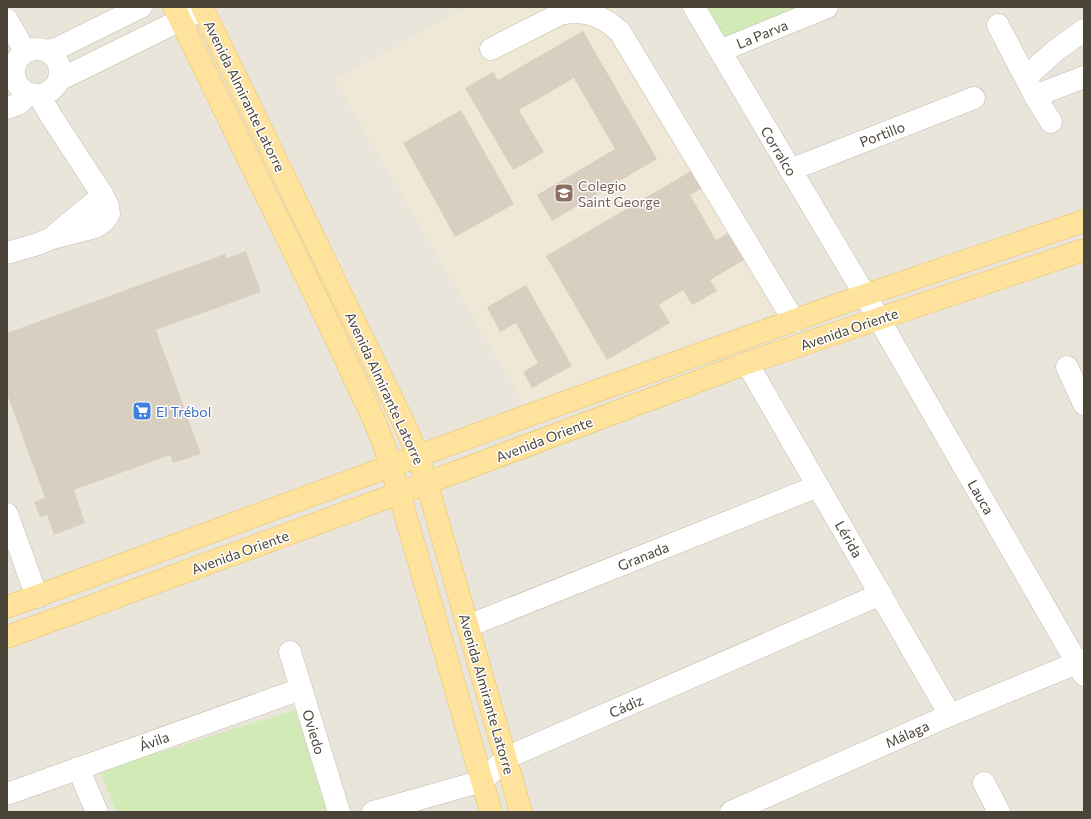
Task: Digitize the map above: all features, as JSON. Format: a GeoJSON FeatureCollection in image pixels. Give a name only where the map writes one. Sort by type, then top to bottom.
{"type":"FeatureCollection","features":[{"type":"Feature","properties":{"kind":"main road","name":"Avenida Almirante Latorre"},"geometry":{"type":"LineString","coordinates":[[202,8],[405,425],[418,457],[427,483],[521,812]]}},
{"type":"Feature","properties":{"kind":"main road","name":"Avenida Almirante Latorre"},"geometry":{"type":"LineString","coordinates":[[177,13],[374,420],[399,494],[491,812]]}},
{"type":"Feature","properties":{"kind":"main road","name":"Avenida Oriente"},"geometry":{"type":"LineString","coordinates":[[7,607],[865,295],[1084,221]]}},
{"type":"Feature","properties":{"kind":"main road","name":"Avenida Oriente"},"geometry":{"type":"LineString","coordinates":[[7,637],[399,494],[748,363],[1084,250]]}},
{"type":"Feature","properties":{"kind":"street"},"geometry":{"type":"LineString","coordinates":[[48,51],[56,49],[141,7]]}},
{"type":"Feature","properties":{"kind":"street","name":"Corralco"},"geometry":{"type":"LineString","coordinates":[[694,7],[878,319]]}},
{"type":"Feature","properties":{"kind":"street","name":"La Parva"},"geometry":{"type":"LineString","coordinates":[[720,51],[827,7]]}},
{"type":"Feature","properties":{"kind":"street"},"geometry":{"type":"LineString","coordinates":[[23,89],[51,90],[59,80],[177,13],[202,8]]}},
{"type":"Feature","properties":{"kind":"street"},"geometry":{"type":"LineString","coordinates":[[491,49],[560,14],[582,12],[603,18],[612,24],[620,32],[794,321]]}},
{"type":"Feature","properties":{"kind":"street"},"geometry":{"type":"LineString","coordinates":[[7,20],[25,51]]}},
{"type":"Feature","properties":{"kind":"street"},"geometry":{"type":"LineString","coordinates":[[998,25],[1051,122]]}},
{"type":"Feature","properties":{"kind":"street"},"geometry":{"type":"LineString","coordinates":[[1031,86],[1055,51],[1084,30]]}},
{"type":"Feature","properties":{"kind":"street"},"geometry":{"type":"LineString","coordinates":[[7,253],[38,244],[52,238],[96,201],[102,194],[51,116],[23,89],[13,71],[16,60],[25,51],[32,48],[40,48],[48,51],[58,60],[60,67],[59,80]]}},
{"type":"Feature","properties":{"kind":"street"},"geometry":{"type":"LineString","coordinates":[[1031,86],[1084,77]]}},
{"type":"Feature","properties":{"kind":"street"},"geometry":{"type":"LineString","coordinates":[[7,108],[18,104],[23,89]]}},
{"type":"Feature","properties":{"kind":"street","name":"Portillo"},"geometry":{"type":"LineString","coordinates":[[790,170],[974,98]]}},
{"type":"Feature","properties":{"kind":"street","name":"Lauca"},"geometry":{"type":"LineString","coordinates":[[878,319],[1082,666]]}},
{"type":"Feature","properties":{"kind":"street","name":"Lérida"},"geometry":{"type":"LineString","coordinates":[[748,363],[950,715]]}},
{"type":"Feature","properties":{"kind":"street"},"geometry":{"type":"LineString","coordinates":[[1067,367],[1083,401]]}},
{"type":"Feature","properties":{"kind":"street","name":"Granada"},"geometry":{"type":"LineString","coordinates":[[468,626],[818,486]]}},
{"type":"Feature","properties":{"kind":"street"},"geometry":{"type":"LineString","coordinates":[[7,514],[37,597]]}},
{"type":"Feature","properties":{"kind":"street","name":"Cádiz"},"geometry":{"type":"LineString","coordinates":[[373,812],[482,781],[506,758],[881,594]]}},
{"type":"Feature","properties":{"kind":"street","name":"Oviedo"},"geometry":{"type":"LineString","coordinates":[[290,652],[339,812]]}},
{"type":"Feature","properties":{"kind":"street","name":"Málaga"},"geometry":{"type":"LineString","coordinates":[[731,812],[950,715],[1082,666]]}},
{"type":"Feature","properties":{"kind":"street","name":"Ávila"},"geometry":{"type":"LineString","coordinates":[[7,794],[301,689]]}},
{"type":"Feature","properties":{"kind":"street"},"geometry":{"type":"LineString","coordinates":[[78,768],[97,812]]}},
{"type":"Feature","properties":{"kind":"street"},"geometry":{"type":"LineString","coordinates":[[984,783],[999,812]]}},
{"type":"Feature","properties":{"kind":"shaded area"},"geometry":{"type":"Polygon","coordinates":[[[7,7],[1084,7],[1084,812],[7,812],[7,7]]]}},
{"type":"Feature","properties":{"kind":"shaded area","name":"Colegio Saint George"},"geometry":{"type":"Polygon","coordinates":[[[468,7],[614,7],[797,305],[524,404],[335,80],[468,7]]]}},
{"type":"Feature","properties":{"kind":"green space"},"geometry":{"type":"Polygon","coordinates":[[[702,7],[810,7],[723,42],[702,7]]]}},
{"type":"Feature","properties":{"kind":"green space"},"geometry":{"type":"Polygon","coordinates":[[[295,710],[327,812],[116,812],[100,771],[295,710]]]}},
{"type":"Feature","properties":{"kind":"building"},"geometry":{"type":"Polygon","coordinates":[[[583,31],[657,159],[552,221],[537,195],[615,149],[574,78],[519,110],[544,152],[513,170],[465,88],[493,72],[498,80],[583,31]]]}},
{"type":"Feature","properties":{"kind":"building"},"geometry":{"type":"Polygon","coordinates":[[[461,110],[514,204],[455,237],[403,143],[461,110]]]}},
{"type":"Feature","properties":{"kind":"building"},"geometry":{"type":"Polygon","coordinates":[[[696,168],[706,186],[690,195],[716,240],[736,229],[751,256],[710,280],[717,291],[692,305],[683,290],[659,305],[670,323],[607,360],[546,256],[696,168]]]}},
{"type":"Feature","properties":{"kind":"building"},"geometry":{"type":"Polygon","coordinates":[[[246,251],[261,292],[156,330],[201,454],[173,463],[170,455],[74,490],[85,523],[54,535],[47,515],[40,517],[34,502],[45,498],[7,394],[7,333],[225,254],[227,258],[246,251]]]}},
{"type":"Feature","properties":{"kind":"building"},"geometry":{"type":"Polygon","coordinates":[[[526,285],[572,366],[532,388],[523,372],[538,363],[516,323],[500,332],[487,307],[526,285]]]}},
{"type":"Feature","properties":{"kind":"place","name":"Colegio Saint George"},"geometry":{"type":"Point","coordinates":[564,193]}},
{"type":"Feature","properties":{"kind":"place","name":"El Trébol"},"geometry":{"type":"Point","coordinates":[142,411]}}]}
